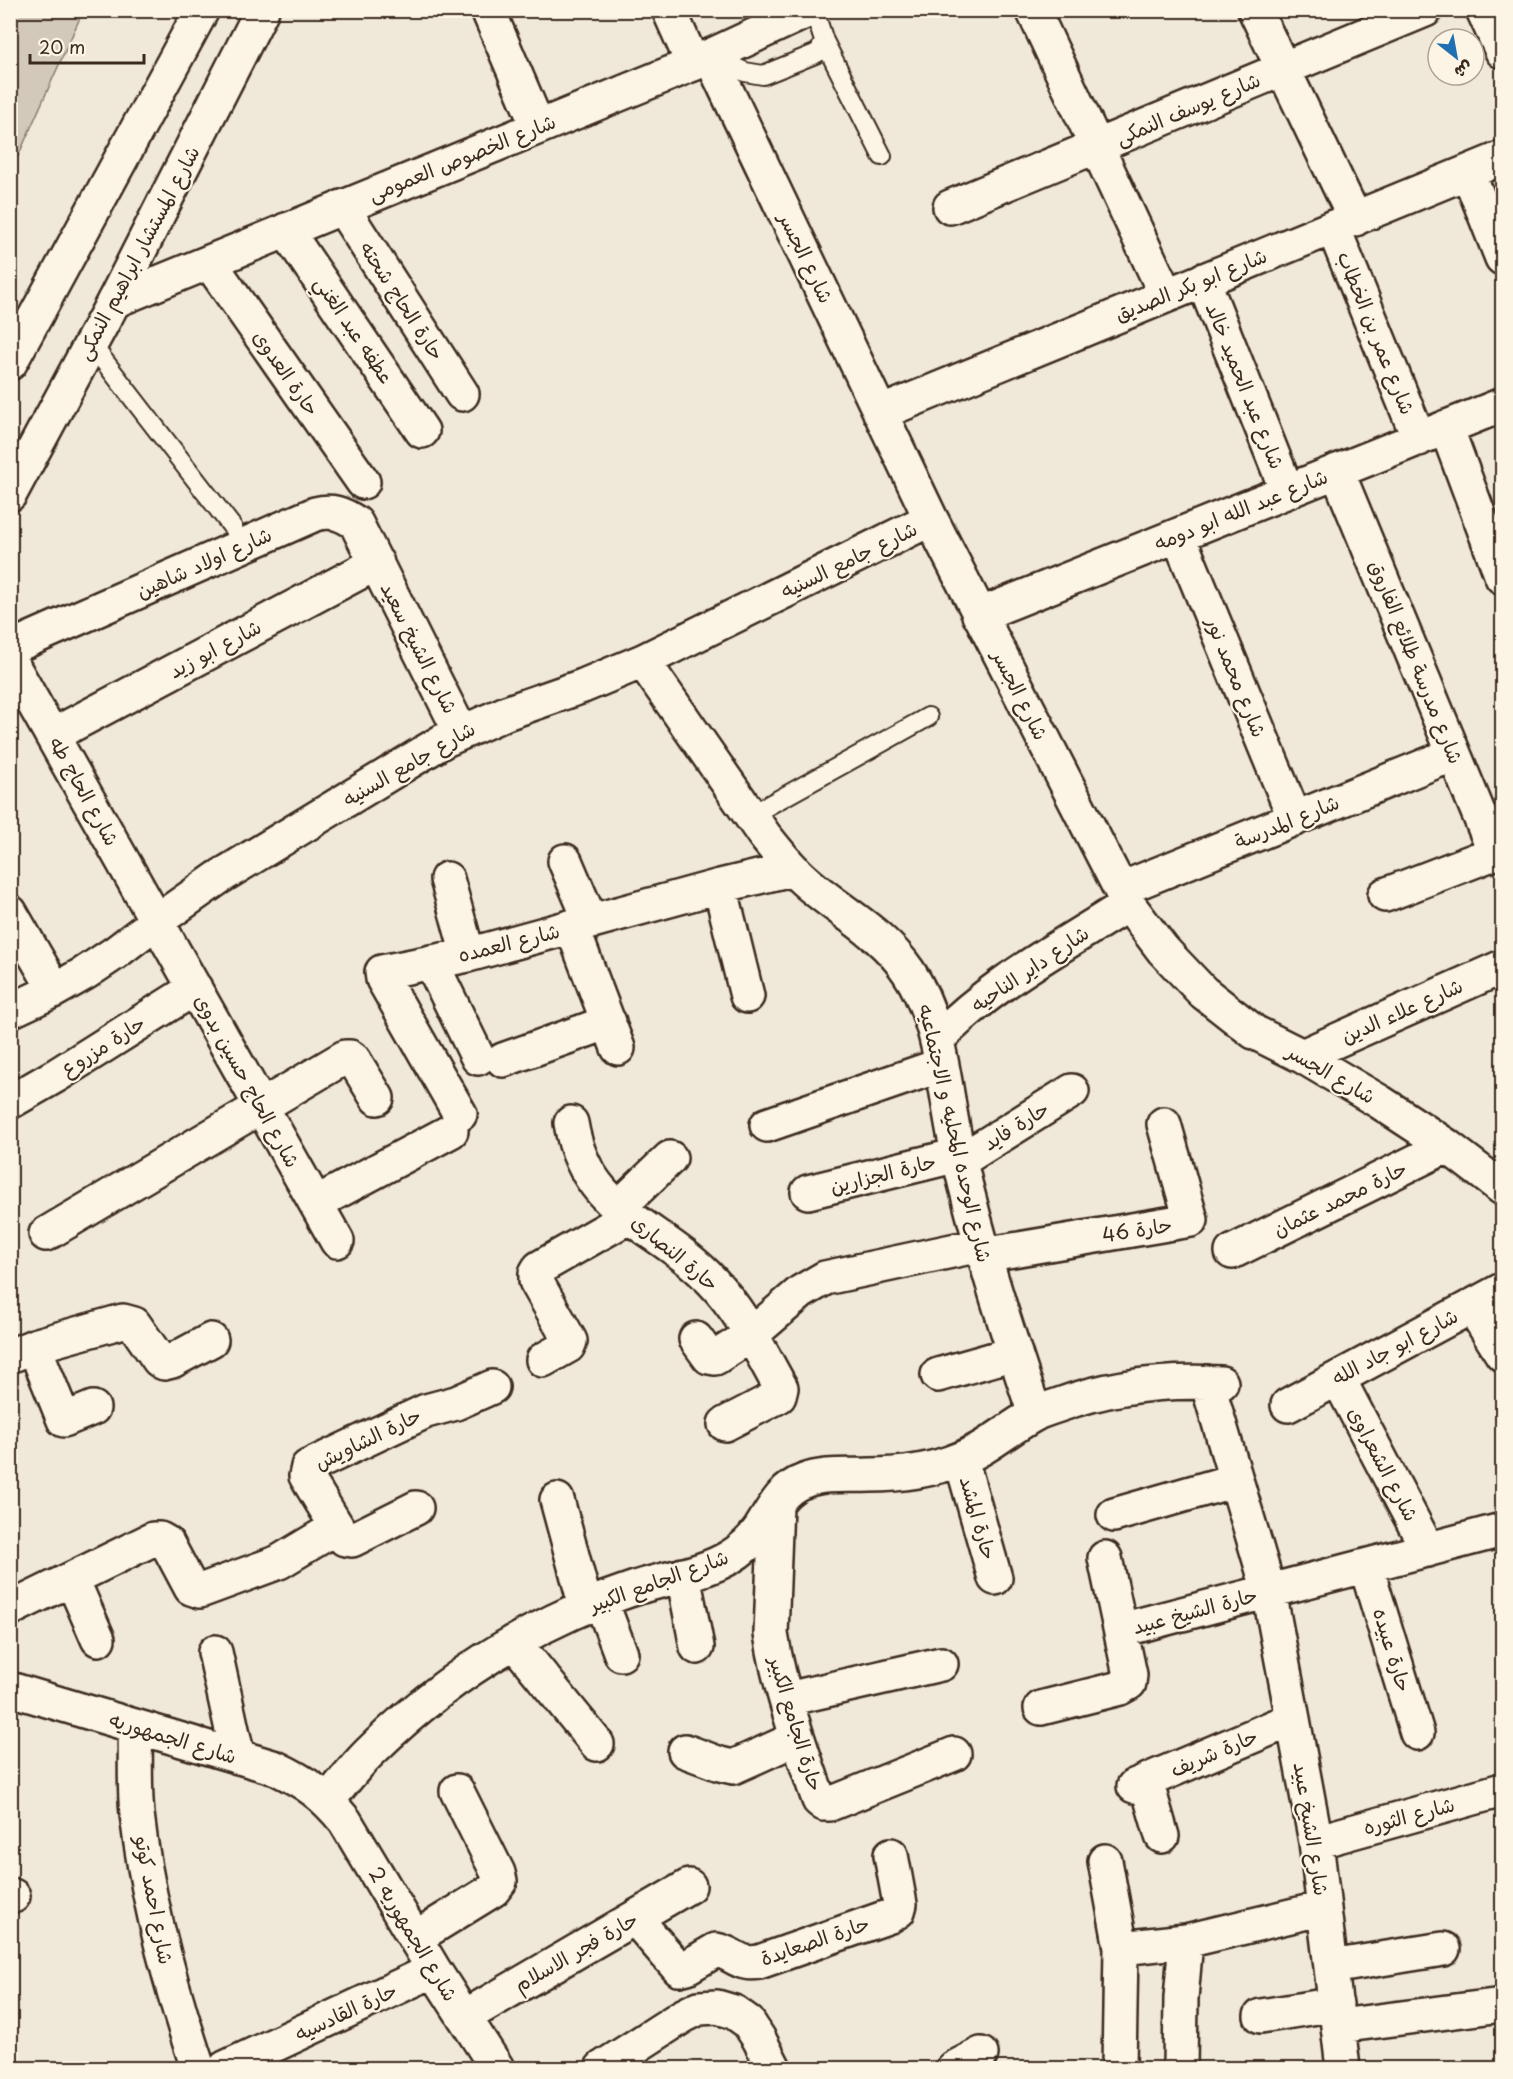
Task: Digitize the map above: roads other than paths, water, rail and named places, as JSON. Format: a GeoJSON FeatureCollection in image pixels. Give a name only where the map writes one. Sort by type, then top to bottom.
{"type":"FeatureCollection","features":[{"type":"Feature","properties":{"kind":"street"},"geometry":{"type":"LineString","coordinates":[[10,363],[202,10]]}},
{"type":"Feature","properties":{"kind":"street","name":"شارع المستشار ابراهيم النمكى"},"geometry":{"type":"LineString","coordinates":[[10,494],[114,301],[262,10]]}},
{"type":"Feature","properties":{"kind":"street"},"geometry":{"type":"LineString","coordinates":[[488,10],[538,128]]}},
{"type":"Feature","properties":{"kind":"street"},"geometry":{"type":"LineString","coordinates":[[669,10],[702,60]]}},
{"type":"Feature","properties":{"kind":"street","name":"شارع الخصوص العمومى"},"geometry":{"type":"LineString","coordinates":[[114,301],[702,60],[809,10]]}},
{"type":"Feature","properties":{"kind":"street"},"geometry":{"type":"LineString","coordinates":[[1033,10],[1166,295]]}},
{"type":"Feature","properties":{"kind":"street","name":"شارع عمر بن الخطاب"},"geometry":{"type":"LineString","coordinates":[[1256,10],[1283,69],[1344,223],[1432,433],[1503,577]]}},
{"type":"Feature","properties":{"kind":"street","name":"شارع يوسف النمكى"},"geometry":{"type":"LineString","coordinates":[[950,207],[1425,10]]}},
{"type":"Feature","properties":{"kind":"street"},"geometry":{"type":"LineString","coordinates":[[1483,10],[1503,51]]}},
{"type":"Feature","properties":{"kind":"street","name":"شارع الجسر"},"geometry":{"type":"LineString","coordinates":[[702,60],[979,615],[1124,896],[1163,950],[1203,992],[1254,1032],[1302,1056],[1380,1102],[1447,1146],[1503,1188]]}},
{"type":"Feature","properties":{"kind":"street","name":"شارع ابو بكر الصديق"},"geometry":{"type":"LineString","coordinates":[[880,413],[1503,158]]}},
{"type":"Feature","properties":{"kind":"street"},"geometry":{"type":"LineString","coordinates":[[1468,172],[1503,258]]}},
{"type":"Feature","properties":{"kind":"street","name":"حارة الحاج شحته"},"geometry":{"type":"LineString","coordinates":[[342,207],[462,394]]}},
{"type":"Feature","properties":{"kind":"street","name":"عطفه عبد الغني"},"geometry":{"type":"LineString","coordinates":[[286,230],[422,431]]}},
{"type":"Feature","properties":{"kind":"street","name":"حارة العدوى"},"geometry":{"type":"LineString","coordinates":[[210,263],[363,482]]}},
{"type":"Feature","properties":{"kind":"street","name":"شارع عبد الحميد خالد"},"geometry":{"type":"LineString","coordinates":[[1203,280],[1287,491]]}},
{"type":"Feature","properties":{"kind":"street","name":"شارع عبد الله ابو دومه"},"geometry":{"type":"LineString","coordinates":[[979,615],[1503,405]]}},
{"type":"Feature","properties":{"kind":"street","name":"شارع مدرسة طلائع الفاروق"},"geometry":{"type":"LineString","coordinates":[[1337,471],[1454,754],[1499,851]]}},
{"type":"Feature","properties":{"kind":"street","name":"شارع اولاد شاهين"},"geometry":{"type":"LineString","coordinates":[[10,648],[315,514],[329,511],[344,514],[356,523],[377,563]]}},
{"type":"Feature","properties":{"kind":"street","name":"شارع جامع السنيه"},"geometry":{"type":"LineString","coordinates":[[10,1011],[55,990],[115,953],[157,921],[250,858],[426,751],[506,713],[583,686],[643,661],[931,519]]}},
{"type":"Feature","properties":{"kind":"street","name":"شارع محمد نور"},"geometry":{"type":"LineString","coordinates":[[1178,535],[1295,819]]}},
{"type":"Feature","properties":{"kind":"street","name":"شارع الشيخ سعيد"},"geometry":{"type":"LineString","coordinates":[[377,563],[461,733]]}},
{"type":"Feature","properties":{"kind":"street","name":"شارع ابو زيد"},"geometry":{"type":"LineString","coordinates":[[53,735],[377,563]]}},
{"type":"Feature","properties":{"kind":"street","name":"شارع الحاج طه"},"geometry":{"type":"LineString","coordinates":[[10,661],[157,921]]}},
{"type":"Feature","properties":{"kind":"street","name":"شارع الوحده المحليه و الاجتماعيه"},"geometry":{"type":"LineString","coordinates":[[643,661],[764,835],[792,869],[874,933],[892,950],[908,970],[921,992],[931,1015],[959,1158],[982,1250],[1035,1414]]}},
{"type":"Feature","properties":{"kind":"street","name":"شارع المدرسة"},"geometry":{"type":"LineString","coordinates":[[1124,896],[1295,819],[1454,754]]}},
{"type":"Feature","properties":{"kind":"street"},"geometry":{"type":"LineString","coordinates":[[1385,895],[1499,851]]}},
{"type":"Feature","properties":{"kind":"street"},"geometry":{"type":"LineString","coordinates":[[431,962],[490,1059],[614,1035],[565,861]]}},
{"type":"Feature","properties":{"kind":"street","name":"شارع العمده"},"geometry":{"type":"LineString","coordinates":[[316,1203],[456,1122],[383,979],[382,972],[468,955],[720,886],[792,869]]}},
{"type":"Feature","properties":{"kind":"street"},"geometry":{"type":"LineString","coordinates":[[447,879],[468,955]]}},
{"type":"Feature","properties":{"kind":"street"},"geometry":{"type":"LineString","coordinates":[[720,886],[747,996]]}},
{"type":"Feature","properties":{"kind":"street","name":"شارع داير الناحيه"},"geometry":{"type":"LineString","coordinates":[[939,1053],[953,1023],[988,994],[1124,896]]}},
{"type":"Feature","properties":{"kind":"street"},"geometry":{"type":"LineString","coordinates":[[10,912],[55,990]]}},
{"type":"Feature","properties":{"kind":"street","name":"شارع الحاج حسين بدوى"},"geometry":{"type":"LineString","coordinates":[[157,921],[338,1241]]}},
{"type":"Feature","properties":{"kind":"street","name":"شارع علاء الدين"},"geometry":{"type":"LineString","coordinates":[[1302,1056],[1503,966]]}},
{"type":"Feature","properties":{"kind":"street","name":"حارة مزروع"},"geometry":{"type":"LineString","coordinates":[[10,1102],[195,988]]}},
{"type":"Feature","properties":{"kind":"street"},"geometry":{"type":"LineString","coordinates":[[767,1125],[939,1053]]}},
{"type":"Feature","properties":{"kind":"street"},"geometry":{"type":"LineString","coordinates":[[46,1234],[348,1057],[354,1060],[377,1098]]}},
{"type":"Feature","properties":{"kind":"street","name":"حارة فايد"},"geometry":{"type":"LineString","coordinates":[[959,1158],[1072,1091]]}},
{"type":"Feature","properties":{"kind":"street","name":"حارة النصارى"},"geometry":{"type":"LineString","coordinates":[[571,1123],[579,1155],[586,1170],[605,1197],[696,1265],[712,1281],[740,1316],[782,1390],[779,1396],[725,1424]]}},
{"type":"Feature","properties":{"kind":"street","name":"حارة 46"},"geometry":{"type":"LineString","coordinates":[[982,1250],[1191,1221],[1164,1124]]}},
{"type":"Feature","properties":{"kind":"street","name":"حارة محمد عثمان"},"geometry":{"type":"LineString","coordinates":[[1232,1252],[1447,1146]]}},
{"type":"Feature","properties":{"kind":"street"},"geometry":{"type":"LineString","coordinates":[[543,1360],[568,1346],[570,1341],[536,1281],[539,1268],[624,1212],[670,1158]]}},
{"type":"Feature","properties":{"kind":"street","name":"حارة الجزارين"},"geometry":{"type":"LineString","coordinates":[[808,1192],[959,1158]]}},
{"type":"Feature","properties":{"kind":"street"},"geometry":{"type":"LineString","coordinates":[[696,1339],[709,1357],[713,1358],[751,1335],[801,1292],[825,1278],[982,1250]]}},
{"type":"Feature","properties":{"kind":"street","name":"شارع ابو جاد الله"},"geometry":{"type":"LineString","coordinates":[[1288,1405],[1503,1290]]}},
{"type":"Feature","properties":{"kind":"street"},"geometry":{"type":"LineString","coordinates":[[1472,1306],[1503,1354]]}},
{"type":"Feature","properties":{"kind":"street"},"geometry":{"type":"LineString","coordinates":[[93,1408],[64,1420],[22,1351],[127,1321],[134,1324],[159,1360],[167,1363],[211,1340]]}},
{"type":"Feature","properties":{"kind":"street"},"geometry":{"type":"LineString","coordinates":[[938,1375],[1015,1353]]}},
{"type":"Feature","properties":{"kind":"street","name":"شارع الشعراوى"},"geometry":{"type":"LineString","coordinates":[[1338,1378],[1428,1550]]}},
{"type":"Feature","properties":{"kind":"street","name":"شارع الجامع الكبير"},"geometry":{"type":"LineString","coordinates":[[328,1800],[372,1750],[421,1706],[466,1672],[543,1626],[593,1604],[641,1586],[683,1575],[728,1559],[745,1547],[759,1532],[776,1503],[788,1490],[802,1481],[818,1477],[901,1474],[932,1469],[961,1459],[999,1438],[1035,1414],[1076,1399],[1119,1388],[1163,1383],[1214,1382]]}},
{"type":"Feature","properties":{"kind":"street","name":"شارع الشيخ عبيد"},"geometry":{"type":"LineString","coordinates":[[1214,1382],[1236,1480],[1269,1591],[1316,1842],[1343,2068]]}},
{"type":"Feature","properties":{"kind":"street","name":"حارة الشاويش"},"geometry":{"type":"LineString","coordinates":[[337,1527],[306,1476],[308,1467],[426,1411],[456,1403],[492,1387]]}},
{"type":"Feature","properties":{"kind":"street","name":"حارة المشد"},"geometry":{"type":"LineString","coordinates":[[961,1459],[994,1578]]}},
{"type":"Feature","properties":{"kind":"street"},"geometry":{"type":"LineString","coordinates":[[1114,1515],[1236,1480]]}},
{"type":"Feature","properties":{"kind":"street"},"geometry":{"type":"LineString","coordinates":[[557,1500],[593,1604],[621,1654]]}},
{"type":"Feature","properties":{"kind":"street","name":"حارة الجامع الكبير"},"geometry":{"type":"LineString","coordinates":[[776,1503],[771,1634],[774,1654],[797,1738],[819,1800],[824,1804],[954,1754]]}},
{"type":"Feature","properties":{"kind":"street"},"geometry":{"type":"LineString","coordinates":[[10,1609],[156,1539],[167,1544],[191,1588],[200,1592],[279,1562],[337,1527],[345,1539],[352,1540],[417,1508]]}},
{"type":"Feature","properties":{"kind":"street"},"geometry":{"type":"LineString","coordinates":[[1269,1591],[1503,1530]]}},
{"type":"Feature","properties":{"kind":"street"},"geometry":{"type":"LineString","coordinates":[[1041,1708],[1120,1688],[1129,1683],[1130,1675],[1105,1558]]}},
{"type":"Feature","properties":{"kind":"street","name":"حارة عبيده"},"geometry":{"type":"LineString","coordinates":[[1366,1566],[1417,1733]]}},
{"type":"Feature","properties":{"kind":"street"},"geometry":{"type":"LineString","coordinates":[[683,1575],[697,1647]]}},
{"type":"Feature","properties":{"kind":"street"},"geometry":{"type":"LineString","coordinates":[[72,1579],[98,1639]]}},
{"type":"Feature","properties":{"kind":"street","name":"حارة الشيخ عبيد"},"geometry":{"type":"LineString","coordinates":[[1121,1630],[1269,1591]]}},
{"type":"Feature","properties":{"kind":"street"},"geometry":{"type":"LineString","coordinates":[[514,1642],[597,1744]]}},
{"type":"Feature","properties":{"kind":"street"},"geometry":{"type":"LineString","coordinates":[[215,1652],[238,1757]]}},
{"type":"Feature","properties":{"kind":"street"},"geometry":{"type":"LineString","coordinates":[[787,1699],[941,1664]]}},
{"type":"Feature","properties":{"kind":"street","name":"شارع الجمهوريه"},"geometry":{"type":"LineString","coordinates":[[10,1689],[276,1768],[302,1780],[328,1800]]}},
{"type":"Feature","properties":{"kind":"street","name":"حارة شريف"},"geometry":{"type":"LineString","coordinates":[[1162,1836],[1140,1783],[1293,1719]]}},
{"type":"Feature","properties":{"kind":"street","name":"شارع احمد كوتو"},"geometry":{"type":"LineString","coordinates":[[135,1726],[137,1812],[147,1880],[161,1948],[198,2068]]}},
{"type":"Feature","properties":{"kind":"street"},"geometry":{"type":"LineString","coordinates":[[686,1751],[734,1767],[797,1738]]}},
{"type":"Feature","properties":{"kind":"street","name":"شارع الثوره"},"geometry":{"type":"LineString","coordinates":[[1316,1842],[1503,1790]]}},
{"type":"Feature","properties":{"kind":"street"},"geometry":{"type":"LineString","coordinates":[[415,1938],[493,1890],[500,1881],[457,1791]]}},
{"type":"Feature","properties":{"kind":"street","name":"شارع الجمهوريه 2"},"geometry":{"type":"LineString","coordinates":[[328,1800],[345,1821],[434,1970],[497,2068]]}},
{"type":"Feature","properties":{"kind":"street","name":"حارة الصعايدة"},"geometry":{"type":"LineString","coordinates":[[635,1918],[679,1969],[687,1967],[716,1950],[723,1951],[748,1964],[759,1962],[890,1916],[898,1911],[900,1904],[891,1855]]}},
{"type":"Feature","properties":{"kind":"street"},"geometry":{"type":"LineString","coordinates":[[1105,1861],[1121,1948],[1119,2068]]}},
{"type":"Feature","properties":{"kind":"street","name":"حارة فجر الاسلام"},"geometry":{"type":"LineString","coordinates":[[464,2017],[689,1886]]}},
{"type":"Feature","properties":{"kind":"street"},"geometry":{"type":"LineString","coordinates":[[1121,1948],[1186,1941],[1324,1908]]}},
{"type":"Feature","properties":{"kind":"street"},"geometry":{"type":"LineString","coordinates":[[1180,2068],[1181,1998],[1186,1941]]}},
{"type":"Feature","properties":{"kind":"street"},"geometry":{"type":"LineString","coordinates":[[1331,1967],[1443,1949]]}},
{"type":"Feature","properties":{"kind":"street","name":"حارة القادسيه"},"geometry":{"type":"LineString","coordinates":[[225,2068],[434,1970]]}},
{"type":"Feature","properties":{"kind":"street"},"geometry":{"type":"LineString","coordinates":[[1261,2016],[1337,2015],[1503,2005]]}},
{"type":"Feature","properties":{"kind":"street"},"geometry":{"type":"LineString","coordinates":[[615,2065],[683,2016],[699,2008],[717,2007],[734,2012],[748,2022],[774,2068]]}},
{"type":"Feature","properties":{"kind":"lane"},"geometry":{"type":"LineString","coordinates":[[814,10],[824,41],[882,156]]}},
{"type":"Feature","properties":{"kind":"lane"},"geometry":{"type":"LineString","coordinates":[[702,60],[763,75],[815,54],[820,51],[824,41]]}},
{"type":"Feature","properties":{"kind":"lane"},"geometry":{"type":"LineString","coordinates":[[91,344],[233,528]]}},
{"type":"Feature","properties":{"kind":"lane"},"geometry":{"type":"LineString","coordinates":[[751,815],[928,717]]}}]}
